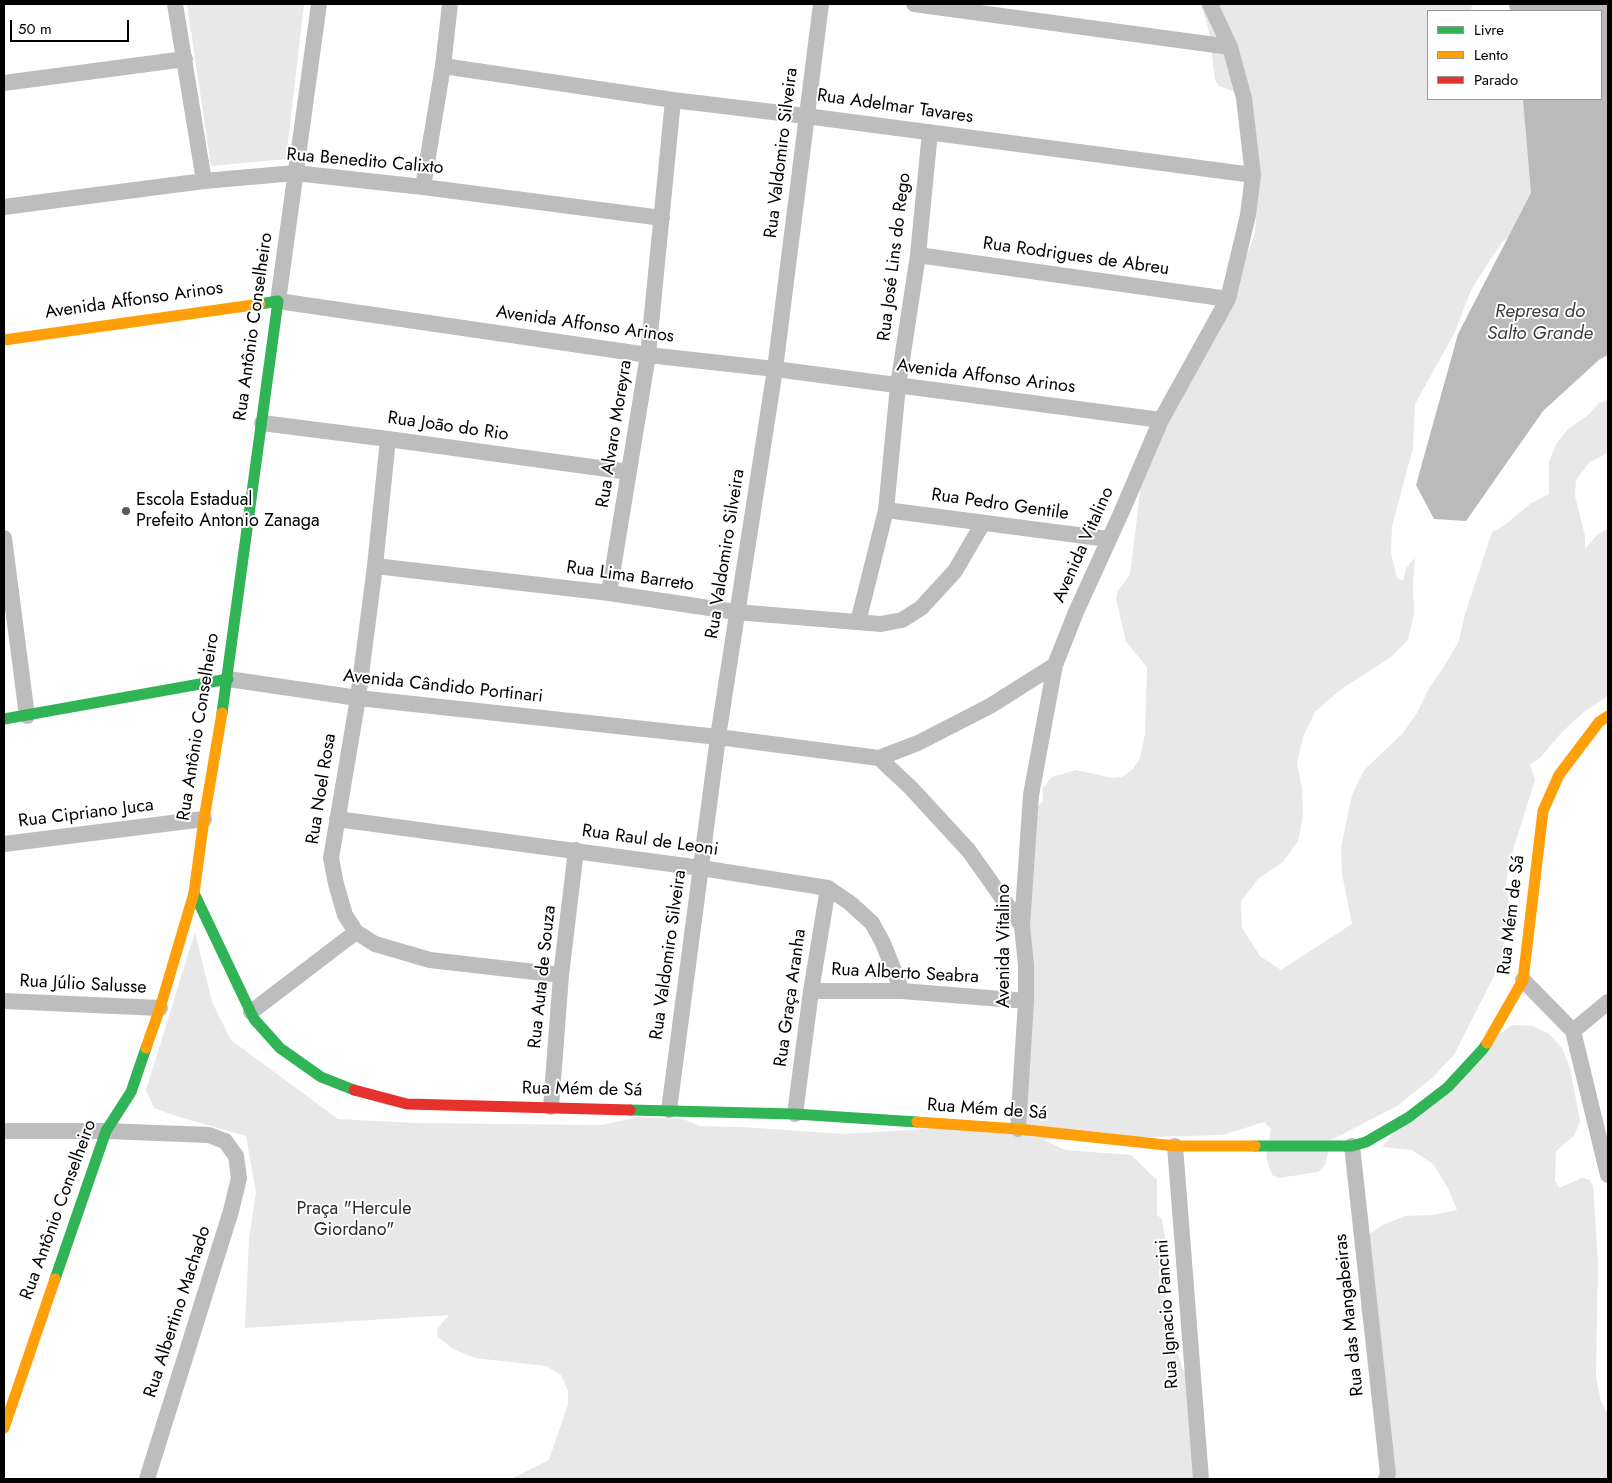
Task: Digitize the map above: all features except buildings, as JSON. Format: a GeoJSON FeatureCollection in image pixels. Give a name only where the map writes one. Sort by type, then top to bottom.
{"type":"FeatureCollection","features":[{"type":"Feature","properties":{"kind":"street"},"geometry":{"type":"LineString","coordinates":[[175,4],[204,181]]}},
{"type":"Feature","properties":{"kind":"street","name":"Rua Antônio Conselheiro"},"geometry":{"type":"LineString","coordinates":[[4,1428],[106,1131],[131,1092],[160,1008],[194,893],[204,819],[228,679],[319,4]]}},
{"type":"Feature","properties":{"kind":"street"},"geometry":{"type":"LineString","coordinates":[[423,186],[444,66],[450,4]]}},
{"type":"Feature","properties":{"kind":"street","name":"Rua Valdomiro Silveira"},"geometry":{"type":"LineString","coordinates":[[669,1110],[718,737],[775,369],[821,4]]}},
{"type":"Feature","properties":{"kind":"street"},"geometry":{"type":"LineString","coordinates":[[914,4],[950,6],[1230,47]]}},
{"type":"Feature","properties":{"kind":"street","name":"Avenida Vitalino"},"geometry":{"type":"LineString","coordinates":[[1018,1128],[1026,1001],[1026,965],[1022,926],[1031,795],[1055,665],[1076,612],[1161,420],[1228,299],[1248,214],[1253,175],[1244,98],[1230,47],[1210,4]]}},
{"type":"Feature","properties":{"kind":"street"},"geometry":{"type":"LineString","coordinates":[[4,83],[185,59]]}},
{"type":"Feature","properties":{"kind":"street","name":"Rua Adelmar Tavares"},"geometry":{"type":"LineString","coordinates":[[444,66],[672,100],[1253,175]]}},
{"type":"Feature","properties":{"kind":"street","name":"Rua Alvaro Moreyra"},"geometry":{"type":"LineString","coordinates":[[609,593],[648,355],[672,100]]}},
{"type":"Feature","properties":{"kind":"street","name":"Rua José Lins do Rego"},"geometry":{"type":"LineString","coordinates":[[858,622],[886,510],[898,386],[918,255],[930,132]]}},
{"type":"Feature","properties":{"kind":"street","name":"Rua Benedito Calixto"},"geometry":{"type":"LineString","coordinates":[[4,207],[204,181],[295,173],[423,186],[662,218]]}},
{"type":"Feature","properties":{"kind":"street","name":"Rua Rodrigues de Abreu"},"geometry":{"type":"LineString","coordinates":[[918,255],[1228,299]]}},
{"type":"Feature","properties":{"kind":"street","name":"Avenida Affonso Arinos"},"geometry":{"type":"LineString","coordinates":[[4,340],[278,301],[648,355],[775,369],[1161,420]]}},
{"type":"Feature","properties":{"kind":"street","name":"Rua João do Rio"},"geometry":{"type":"LineString","coordinates":[[262,423],[629,472]]}},
{"type":"Feature","properties":{"kind":"street","name":"Rua Noel Rosa"},"geometry":{"type":"LineString","coordinates":[[388,439],[375,566],[358,698],[331,858],[345,915],[356,932],[375,944],[430,960],[561,975]]}},
{"type":"Feature","properties":{"kind":"street","name":"Rua Pedro Gentile"},"geometry":{"type":"LineString","coordinates":[[886,510],[1108,539]]}},
{"type":"Feature","properties":{"kind":"street","name":"Rua Lima Barreto"},"geometry":{"type":"LineString","coordinates":[[375,566],[609,593],[736,612],[881,624],[902,620],[921,608],[955,571],[983,523]]}},
{"type":"Feature","properties":{"kind":"street"},"geometry":{"type":"LineString","coordinates":[[4,538],[27,716]]}},
{"type":"Feature","properties":{"kind":"street","name":"Avenida Cândido Portinari"},"geometry":{"type":"LineString","coordinates":[[4,719],[228,679],[358,698],[718,737],[879,758],[918,743],[990,706],[1055,665]]}},
{"type":"Feature","properties":{"kind":"street","name":"Rua Mém de Sá"},"geometry":{"type":"LineString","coordinates":[[194,893],[254,1018],[280,1048],[320,1077],[364,1094],[406,1104],[795,1114],[1018,1128],[1175,1146],[1352,1146],[1366,1142],[1408,1117],[1448,1087],[1483,1049],[1523,980],[1543,811],[1559,775],[1599,722],[1608,716]]}},
{"type":"Feature","properties":{"kind":"street"},"geometry":{"type":"LineString","coordinates":[[879,758],[911,788],[969,851],[1022,926]]}},
{"type":"Feature","properties":{"kind":"street","name":"Rua Cipriano Juca"},"geometry":{"type":"LineString","coordinates":[[4,844],[204,819]]}},
{"type":"Feature","properties":{"kind":"street","name":"Rua Raul de Leoni"},"geometry":{"type":"LineString","coordinates":[[337,819],[576,850],[828,888],[850,903],[872,923],[883,943],[902,991]]}},
{"type":"Feature","properties":{"kind":"street","name":"Rua Auta de Souza"},"geometry":{"type":"LineString","coordinates":[[551,1107],[561,975],[576,850]]}},
{"type":"Feature","properties":{"kind":"street","name":"Rua Graça Aranha"},"geometry":{"type":"LineString","coordinates":[[795,1114],[811,991],[828,888]]}},
{"type":"Feature","properties":{"kind":"street"},"geometry":{"type":"LineString","coordinates":[[251,1012],[356,932]]}},
{"type":"Feature","properties":{"kind":"street"},"geometry":{"type":"LineString","coordinates":[[1523,980],[1573,1031],[1608,1174]]}},
{"type":"Feature","properties":{"kind":"street","name":"Rua Alberto Seabra"},"geometry":{"type":"LineString","coordinates":[[811,991],[902,991],[1026,1001]]}},
{"type":"Feature","properties":{"kind":"street","name":"Rua Júlio Salusse"},"geometry":{"type":"LineString","coordinates":[[4,1001],[160,1008]]}},
{"type":"Feature","properties":{"kind":"street"},"geometry":{"type":"LineString","coordinates":[[1573,1031],[1608,1002]]}},
{"type":"Feature","properties":{"kind":"street"},"geometry":{"type":"LineString","coordinates":[[4,1131],[106,1131]]}},
{"type":"Feature","properties":{"kind":"street","name":"Rua Albertino Machado"},"geometry":{"type":"LineString","coordinates":[[106,1131],[209,1135],[225,1141],[236,1156],[239,1178],[231,1211],[146,1479]]}},
{"type":"Feature","properties":{"kind":"street","name":"Rua Ignacio Pancini"},"geometry":{"type":"LineString","coordinates":[[1175,1146],[1201,1479]]}},
{"type":"Feature","properties":{"kind":"street","name":"Rua das Mangabeiras"},"geometry":{"type":"LineString","coordinates":[[1352,1146],[1388,1474],[1386,1479]]}},
{"type":"Feature","properties":{"kind":"green space"},"geometry":{"type":"Polygon","coordinates":[[[187,4],[304,4],[286,159],[211,166],[187,4]]]}},
{"type":"Feature","properties":{"kind":"green space","name":"Praça \"Hercule Giordano\""},"geometry":{"type":"Polygon","coordinates":[[[1201,4],[1472,4],[1471,10],[1427,10],[1427,100],[1549,100],[1531,221],[1502,242],[1471,290],[1455,332],[1415,404],[1413,448],[1392,526],[1391,553],[1397,578],[1403,581],[1406,568],[1415,558],[1414,614],[1408,640],[1391,657],[1340,690],[1315,712],[1303,737],[1297,763],[1302,788],[1303,815],[1298,841],[1283,862],[1259,878],[1241,901],[1242,928],[1260,956],[1281,970],[1352,924],[1342,874],[1341,847],[1352,795],[1364,770],[1402,734],[1417,713],[1429,688],[1459,641],[1465,614],[1492,532],[1502,527],[1530,504],[1549,494],[1549,462],[1556,444],[1568,429],[1587,416],[1599,403],[1608,400],[1608,453],[1590,462],[1576,480],[1575,496],[1585,536],[1585,549],[1597,535],[1608,528],[1608,696],[1584,712],[1562,732],[1540,758],[1529,765],[1535,780],[1509,863],[1506,884],[1510,915],[1499,966],[1454,1055],[1432,1078],[1397,1106],[1331,1140],[1325,1165],[1318,1172],[1279,1178],[1272,1175],[1266,1157],[1271,1129],[1264,1122],[1223,1135],[1044,1140],[1065,1150],[1131,1155],[1157,1180],[1157,1215],[1162,1219],[1170,1270],[1163,1307],[1182,1367],[1199,1403],[1195,1479],[511,1479],[549,1460],[568,1404],[568,1391],[561,1375],[546,1366],[475,1358],[453,1349],[438,1337],[437,1329],[449,1315],[245,1328],[249,1238],[256,1193],[246,1136],[154,1108],[146,1090],[195,932],[212,1002],[231,1040],[338,1119],[415,1123],[601,1125],[638,1117],[683,1119],[700,1126],[844,1134],[942,1128],[1011,1132],[1032,812],[1043,801],[1042,789],[1052,777],[1076,770],[1112,778],[1122,777],[1133,769],[1140,758],[1145,734],[1147,667],[1126,642],[1116,599],[1118,590],[1130,575],[1143,468],[1215,334],[1255,234],[1257,199],[1238,93],[1219,86],[1215,80],[1209,31],[1201,4]]]}},
{"type":"Feature","properties":{"kind":"green space"},"geometry":{"type":"Polygon","coordinates":[[[1512,1025],[1533,1026],[1549,1034],[1562,1048],[1570,1068],[1580,1121],[1574,1136],[1556,1151],[1555,1180],[1559,1188],[1582,1178],[1590,1180],[1593,1186],[1598,1260],[1596,1378],[1601,1401],[1608,1414],[1608,1479],[1396,1479],[1379,1417],[1370,1341],[1361,1311],[1362,1262],[1359,1241],[1383,1225],[1405,1216],[1432,1215],[1457,1210],[1448,1188],[1433,1164],[1412,1150],[1382,1147],[1397,1129],[1488,1043],[1512,1025]]]}},
{"type":"Feature","properties":{"kind":"water","name":"Represa do Salto Grande"},"geometry":{"type":"Polygon","coordinates":[[[1509,4],[1608,4],[1608,355],[1600,359],[1543,411],[1466,521],[1434,519],[1416,485],[1458,334],[1531,193],[1523,100],[1602,100],[1602,10],[1510,10],[1509,4]]]}},
{"type":"Feature","properties":{"kind":"traffic: fast"},"geometry":{"type":"LineString","coordinates":[[222,713],[278,301],[260,304]]}},
{"type":"Feature","properties":{"kind":"traffic: fast"},"geometry":{"type":"LineString","coordinates":[[4,719],[228,679]]}},
{"type":"Feature","properties":{"kind":"traffic: fast"},"geometry":{"type":"LineString","coordinates":[[194,893],[254,1019],[280,1048],[321,1077],[354,1090]]}},
{"type":"Feature","properties":{"kind":"traffic: fast"},"geometry":{"type":"LineString","coordinates":[[1255,1146],[1352,1146],[1366,1142],[1409,1117],[1448,1087],[1487,1043]]}},
{"type":"Feature","properties":{"kind":"traffic: fast"},"geometry":{"type":"LineString","coordinates":[[55,1279],[106,1131],[131,1092],[146,1048]]}},
{"type":"Feature","properties":{"kind":"traffic: fast"},"geometry":{"type":"LineString","coordinates":[[630,1110],[795,1114],[917,1122]]}},
{"type":"Feature","properties":{"kind":"traffic: slow"},"geometry":{"type":"LineString","coordinates":[[4,340],[260,304]]}},
{"type":"Feature","properties":{"kind":"traffic: slow"},"geometry":{"type":"LineString","coordinates":[[146,1048],[160,1008],[194,893],[222,713]]}},
{"type":"Feature","properties":{"kind":"traffic: slow"},"geometry":{"type":"LineString","coordinates":[[1487,1043],[1523,980],[1543,811],[1559,775],[1599,722],[1608,716]]}},
{"type":"Feature","properties":{"kind":"traffic: slow"},"geometry":{"type":"LineString","coordinates":[[917,1122],[1018,1129],[1175,1146],[1255,1146]]}},
{"type":"Feature","properties":{"kind":"traffic: slow"},"geometry":{"type":"LineString","coordinates":[[4,1428],[55,1279]]}},
{"type":"Feature","properties":{"kind":"traffic: jam"},"geometry":{"type":"LineString","coordinates":[[354,1090],[407,1104],[630,1110]]}},
{"type":"Feature","properties":{"kind":"place","name":"Escola Estadual Prefeito Antonio Zanaga"},"geometry":{"type":"Point","coordinates":[126,511]}}]}
